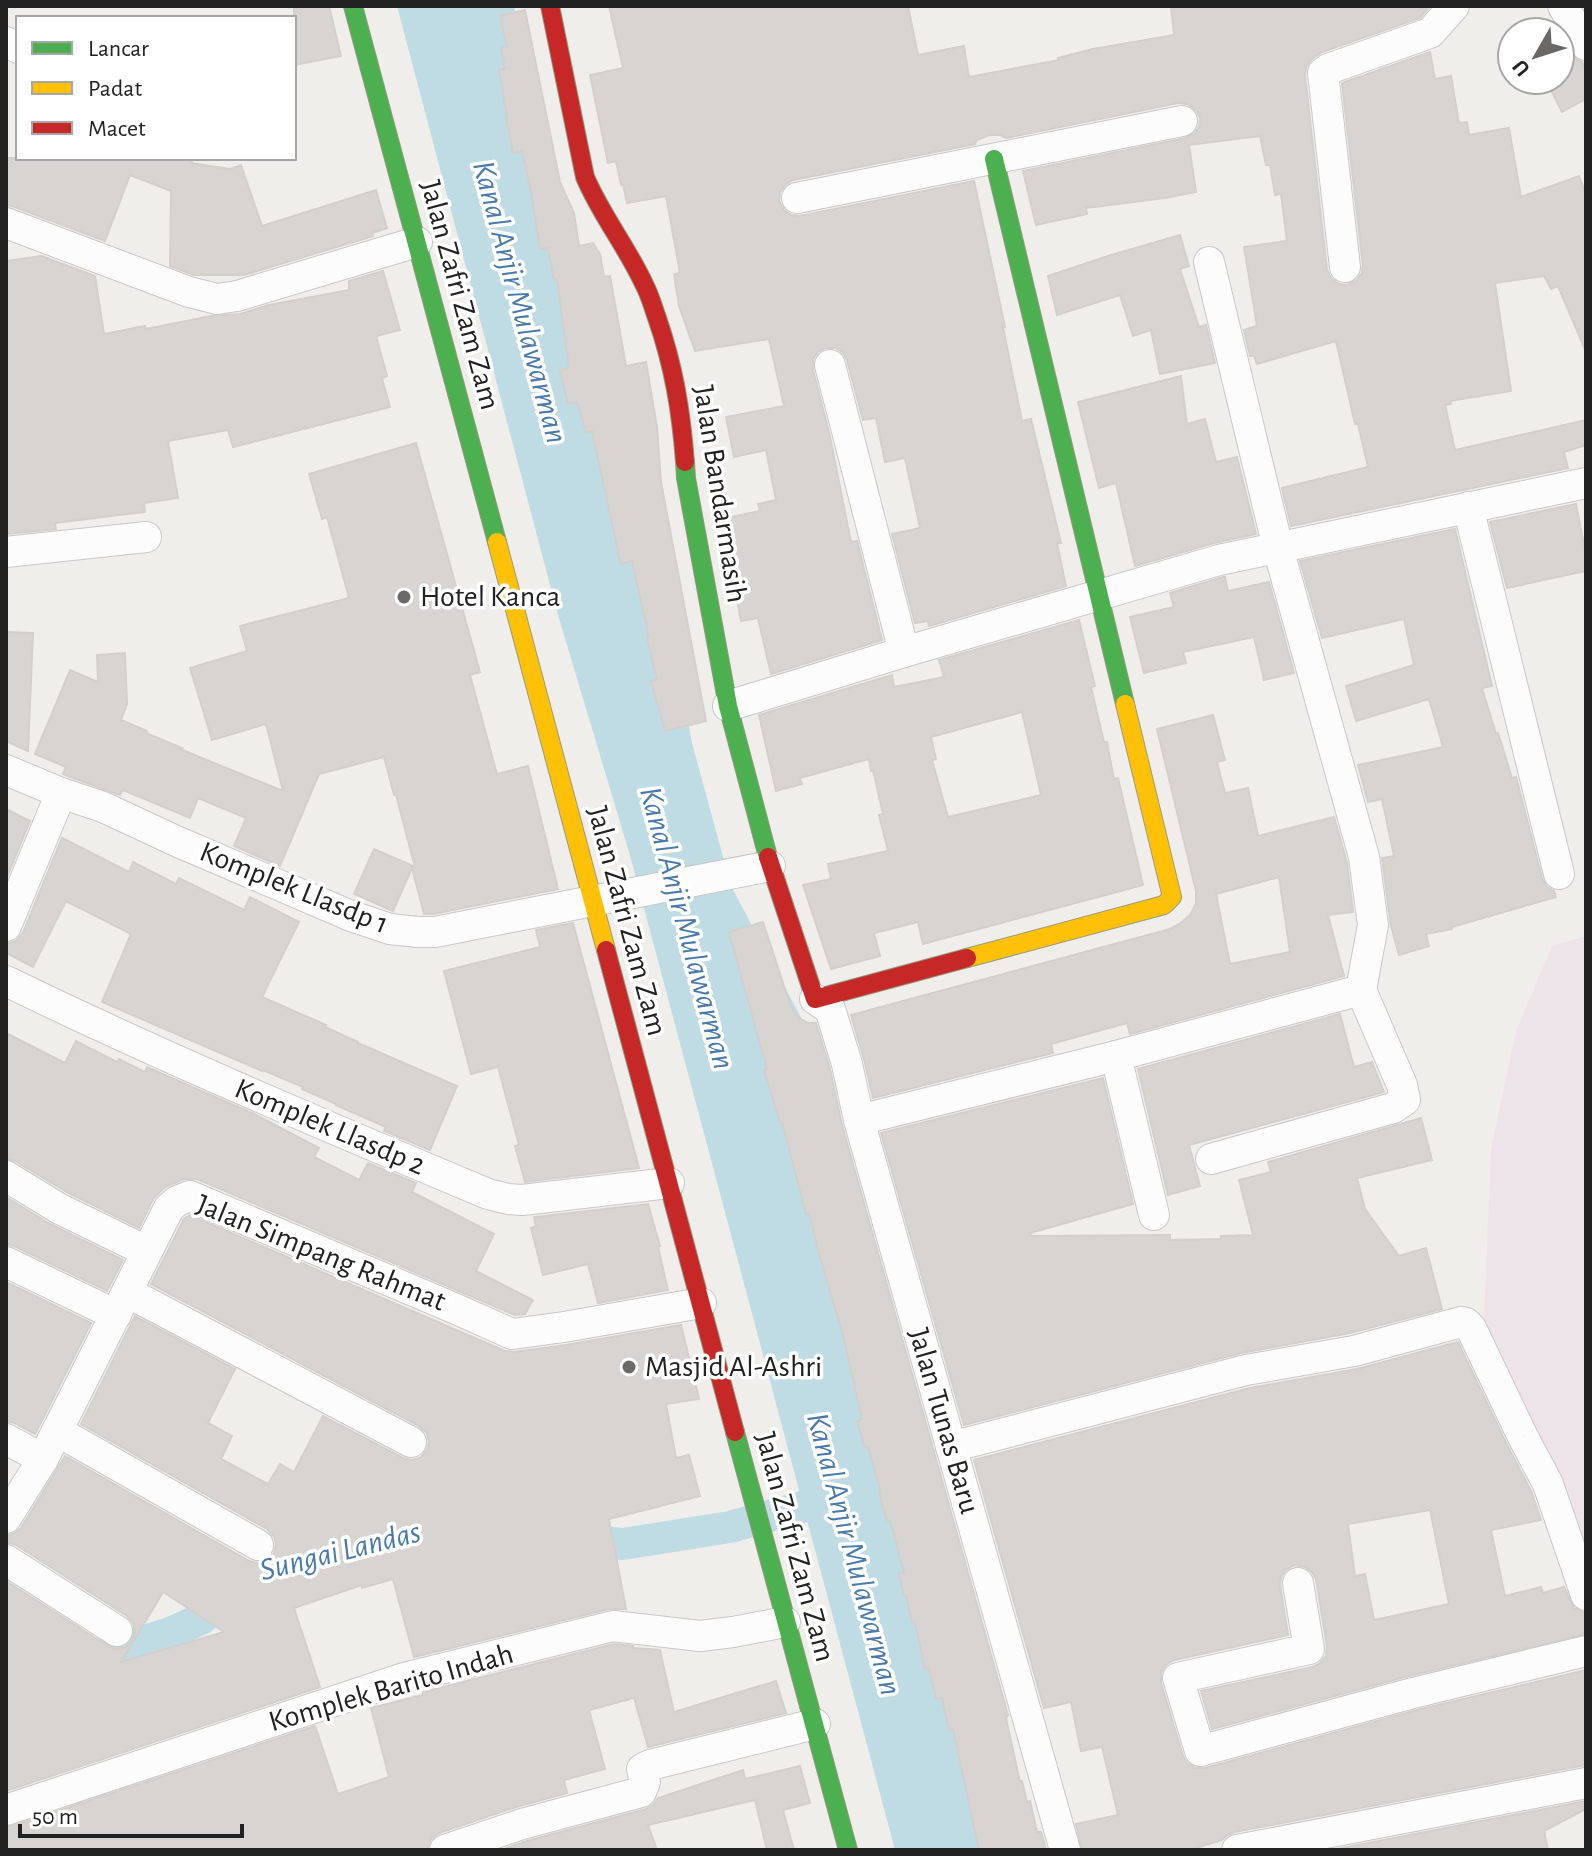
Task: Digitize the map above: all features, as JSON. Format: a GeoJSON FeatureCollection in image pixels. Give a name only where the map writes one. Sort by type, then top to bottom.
{"type":"FeatureCollection","features":[{"type":"Feature","properties":{"kind":"street","name":"Jalan Zafri Zam Zam"},"geometry":{"type":"LineString","coordinates":[[353,6],[848,1850]]}},
{"type":"Feature","properties":{"kind":"street","name":"Jalan Bandarmasih"},"geometry":{"type":"LineString","coordinates":[[550,6],[585,177],[646,287],[670,356],[682,424],[686,478],[728,706],[770,866],[815,999]]}},
{"type":"Feature","properties":{"kind":"street"},"geometry":{"type":"LineString","coordinates":[[1345,267],[1323,73],[1430,33],[1454,6]]}},
{"type":"Feature","properties":{"kind":"street"},"geometry":{"type":"LineString","coordinates":[[1563,6],[1586,45]]}},
{"type":"Feature","properties":{"kind":"street"},"geometry":{"type":"LineString","coordinates":[[797,198],[1182,121]]}},
{"type":"Feature","properties":{"kind":"street"},"geometry":{"type":"LineString","coordinates":[[815,999],[1164,905],[1172,897],[994,159]]}},
{"type":"Feature","properties":{"kind":"street"},"geometry":{"type":"LineString","coordinates":[[6,223],[200,296],[217,299],[237,296],[417,242]]}},
{"type":"Feature","properties":{"kind":"street"},"geometry":{"type":"LineString","coordinates":[[1209,262],[1278,548],[1364,857],[1373,925],[1361,990],[1402,1085],[1405,1100],[1393,1108],[1211,1159]]}},
{"type":"Feature","properties":{"kind":"street"},"geometry":{"type":"LineString","coordinates":[[830,365],[904,652]]}},
{"type":"Feature","properties":{"kind":"street"},"geometry":{"type":"LineString","coordinates":[[728,706],[1219,560],[1586,483]]}},
{"type":"Feature","properties":{"kind":"street"},"geometry":{"type":"LineString","coordinates":[[1468,507],[1559,874]]}},
{"type":"Feature","properties":{"kind":"street"},"geometry":{"type":"LineString","coordinates":[[6,552],[146,537]]}},
{"type":"Feature","properties":{"kind":"street","name":"Komplek Llasdp 1"},"geometry":{"type":"LineString","coordinates":[[6,770],[103,807],[351,916],[390,929],[435,932],[770,866]]}},
{"type":"Feature","properties":{"kind":"street"},"geometry":{"type":"LineString","coordinates":[[6,926],[61,793]]}},
{"type":"Feature","properties":{"kind":"street","name":"Komplek Llasdp 2"},"geometry":{"type":"LineString","coordinates":[[6,981],[250,1094],[488,1194],[522,1200],[669,1183]]}},
{"type":"Feature","properties":{"kind":"street"},"geometry":{"type":"LineString","coordinates":[[859,1120],[1116,1056],[1361,990]]}},
{"type":"Feature","properties":{"kind":"street","name":"Jalan Tunas Baru"},"geometry":{"type":"LineString","coordinates":[[815,999],[830,1009],[850,1075],[859,1120],[1065,1850]]}},
{"type":"Feature","properties":{"kind":"street"},"geometry":{"type":"LineString","coordinates":[[1116,1056],[1154,1215]]}},
{"type":"Feature","properties":{"kind":"street"},"geometry":{"type":"LineString","coordinates":[[6,1176],[58,1208],[146,1251]]}},
{"type":"Feature","properties":{"kind":"street","name":"Jalan Simpang Rahmat"},"geometry":{"type":"LineString","coordinates":[[6,1518],[43,1459],[169,1208],[190,1196],[512,1334],[701,1303]]}},
{"type":"Feature","properties":{"kind":"street"},"geometry":{"type":"LineString","coordinates":[[6,1262],[121,1304],[411,1442]]}},
{"type":"Feature","properties":{"kind":"street"},"geometry":{"type":"LineString","coordinates":[[951,1447],[1246,1370],[1354,1351],[1461,1322],[1471,1328],[1548,1484],[1586,1595]]}},
{"type":"Feature","properties":{"kind":"street"},"geometry":{"type":"LineString","coordinates":[[57,1431],[258,1545]]}},
{"type":"Feature","properties":{"kind":"street"},"geometry":{"type":"LineString","coordinates":[[6,1439],[43,1459]]}},
{"type":"Feature","properties":{"kind":"street"},"geometry":{"type":"LineString","coordinates":[[6,1560],[117,1631]]}},
{"type":"Feature","properties":{"kind":"street"},"geometry":{"type":"LineString","coordinates":[[1298,1583],[1309,1649],[1178,1678],[1200,1751],[1413,1693],[1586,1651]]}},
{"type":"Feature","properties":{"kind":"street","name":"Komplek Barito Indah"},"geometry":{"type":"LineString","coordinates":[[6,1810],[404,1678],[613,1626],[700,1636],[785,1622]]}},
{"type":"Feature","properties":{"kind":"street"},"geometry":{"type":"LineString","coordinates":[[445,1850],[522,1824],[641,1792],[645,1782],[642,1769],[650,1765],[815,1724]]}},
{"type":"Feature","properties":{"kind":"street"},"geometry":{"type":"LineString","coordinates":[[1237,1850],[1586,1783]]}},
{"type":"Feature","properties":{"kind":"shaded area"},"geometry":{"type":"Polygon","coordinates":[[[1586,936],[1586,1574],[1532,1428],[1484,1319],[1491,1149],[1516,1031],[1552,946],[1586,936]]]}},
{"type":"Feature","properties":{"kind":"water","name":"Kanal Anjir Mulawarman"},"geometry":{"type":"Polygon","coordinates":[[[397,6],[514,6],[568,256],[642,471],[692,743],[731,886],[805,1025],[1024,1850],[895,1850],[629,852],[558,615],[397,6]]]}},
{"type":"Feature","properties":{"kind":"building"},"geometry":{"type":"Polygon","coordinates":[[[294,6],[329,6],[341,56],[296,65],[294,6]]]}},
{"type":"Feature","properties":{"kind":"building"},"geometry":{"type":"Polygon","coordinates":[[[609,6],[908,6],[918,55],[964,46],[969,77],[1059,60],[1093,49],[1174,35],[1171,6],[1430,6],[1420,18],[1322,52],[1306,67],[1327,270],[1331,278],[1346,285],[1356,281],[1363,266],[1342,83],[1430,52],[1435,79],[1451,76],[1459,123],[1467,122],[1469,135],[1509,128],[1521,197],[1579,176],[1586,195],[1586,352],[1558,286],[1551,289],[1544,276],[1495,283],[1511,391],[1450,401],[1451,404],[1445,405],[1455,450],[1586,420],[1586,445],[1564,452],[1568,468],[1291,526],[1282,488],[1368,467],[1336,341],[1257,364],[1254,356],[1250,356],[1244,330],[1257,326],[1244,247],[1287,241],[1281,194],[1275,195],[1270,165],[1266,165],[1260,136],[1189,145],[1196,192],[1086,208],[1087,214],[1036,225],[1023,171],[1186,138],[1199,127],[1200,118],[1196,110],[1187,104],[1178,103],[1006,138],[989,135],[975,144],[793,180],[780,192],[779,201],[791,215],[800,216],[974,181],[1022,421],[1031,419],[1061,543],[1057,543],[1066,586],[929,626],[928,621],[915,623],[892,534],[920,528],[905,458],[885,462],[876,418],[863,420],[847,360],[836,348],[825,348],[813,359],[813,370],[851,542],[857,541],[882,640],[771,674],[758,618],[741,621],[731,567],[737,566],[726,518],[760,511],[758,504],[776,500],[766,450],[734,457],[726,417],[784,406],[769,339],[695,351],[679,306],[674,274],[680,273],[666,196],[627,203],[616,161],[608,163],[590,75],[623,68],[609,6]]]}},
{"type":"Feature","properties":{"kind":"building"},"geometry":{"type":"Polygon","coordinates":[[[525,10],[560,182],[574,213],[579,246],[593,243],[600,254],[604,277],[610,276],[626,366],[646,362],[657,427],[661,482],[706,721],[665,731],[651,681],[657,679],[632,561],[621,564],[592,431],[586,432],[577,402],[568,404],[560,370],[569,368],[557,280],[554,280],[548,248],[540,249],[522,151],[513,153],[499,70],[505,69],[501,48],[507,47],[500,16],[525,10]]]}},
{"type":"Feature","properties":{"kind":"building"},"geometry":{"type":"Polygon","coordinates":[[[1576,59],[1582,62],[1586,70],[1586,99],[1562,112],[1554,96],[1576,96],[1576,59]]]}},
{"type":"Feature","properties":{"kind":"building"},"geometry":{"type":"Polygon","coordinates":[[[6,158],[192,160],[191,163],[230,169],[241,165],[262,226],[376,190],[387,228],[372,233],[373,236],[244,275],[194,275],[170,266],[171,191],[130,175],[105,241],[6,205],[6,158]]]}},
{"type":"Feature","properties":{"kind":"building"},"geometry":{"type":"Polygon","coordinates":[[[1180,235],[1189,266],[1180,269],[1199,327],[1206,325],[1215,363],[1160,374],[1151,330],[1133,336],[1120,295],[1057,315],[1048,276],[1180,235]]]}},
{"type":"Feature","properties":{"kind":"building"},"geometry":{"type":"Polygon","coordinates":[[[41,256],[95,276],[104,334],[240,314],[269,305],[349,290],[349,281],[383,271],[400,330],[376,336],[387,376],[382,378],[390,407],[233,447],[228,430],[168,441],[178,498],[144,503],[145,512],[55,523],[56,529],[6,534],[6,261],[41,256]]]}},
{"type":"Feature","properties":{"kind":"building"},"geometry":{"type":"Polygon","coordinates":[[[1181,376],[1187,424],[1205,419],[1216,462],[1237,457],[1256,534],[1135,566],[1116,483],[1099,488],[1078,402],[1181,376]]]}},
{"type":"Feature","properties":{"kind":"building"},"geometry":{"type":"Polygon","coordinates":[[[416,443],[480,672],[470,675],[497,774],[528,766],[558,889],[424,914],[412,868],[393,911],[354,894],[374,849],[415,867],[384,757],[319,774],[280,866],[234,846],[246,818],[198,798],[190,818],[123,790],[120,795],[63,774],[66,767],[35,754],[70,670],[98,682],[97,655],[125,653],[127,704],[121,720],[180,749],[283,791],[266,724],[212,740],[190,668],[247,651],[240,626],[349,598],[327,517],[322,519],[309,474],[416,443]]]}},
{"type":"Feature","properties":{"kind":"building"},"geometry":{"type":"Polygon","coordinates":[[[1576,504],[1586,571],[1507,588],[1490,522],[1576,504]]]}},
{"type":"Feature","properties":{"kind":"building"},"geometry":{"type":"Polygon","coordinates":[[[1455,529],[1492,686],[1482,688],[1512,778],[1516,777],[1542,878],[1556,897],[1426,934],[1429,946],[1399,955],[1391,926],[1382,858],[1394,856],[1382,799],[1368,802],[1358,765],[1443,747],[1429,699],[1356,721],[1346,686],[1414,665],[1404,619],[1322,638],[1300,561],[1455,529]]]}},
{"type":"Feature","properties":{"kind":"building"},"geometry":{"type":"Polygon","coordinates":[[[1225,577],[1228,591],[1269,582],[1294,673],[1264,680],[1254,637],[1183,652],[1186,663],[1144,673],[1130,617],[1174,607],[1170,593],[1225,577]]]}},
{"type":"Feature","properties":{"kind":"building"},"geometry":{"type":"Polygon","coordinates":[[[1079,620],[1095,686],[1091,687],[1104,742],[1107,742],[1114,779],[1118,778],[1143,885],[923,944],[918,922],[874,933],[880,956],[831,969],[803,885],[831,879],[828,864],[888,851],[873,770],[869,759],[800,778],[802,784],[776,791],[759,715],[892,675],[894,687],[944,677],[939,660],[1079,620]],[[1022,712],[931,737],[936,759],[932,760],[948,817],[1041,795],[1022,712]]]}},
{"type":"Feature","properties":{"kind":"building"},"geometry":{"type":"Polygon","coordinates":[[[6,632],[33,633],[28,751],[6,741],[6,632]]]}},
{"type":"Feature","properties":{"kind":"building"},"geometry":{"type":"Polygon","coordinates":[[[1213,715],[1225,760],[1217,762],[1225,793],[1248,788],[1258,836],[1334,817],[1347,863],[1353,912],[1328,915],[1344,976],[1130,1034],[1127,1023],[1051,1044],[1053,1053],[873,1098],[851,1015],[1170,929],[1190,915],[1196,903],[1196,891],[1157,729],[1213,715]],[[1279,877],[1216,894],[1230,964],[1290,952],[1279,877]]]}},
{"type":"Feature","properties":{"kind":"building"},"geometry":{"type":"Polygon","coordinates":[[[6,809],[30,821],[6,879],[6,809]]]}},
{"type":"Feature","properties":{"kind":"building"},"geometry":{"type":"Polygon","coordinates":[[[62,838],[129,872],[133,862],[176,884],[179,878],[244,910],[250,897],[299,922],[262,997],[457,1086],[430,1150],[384,1131],[386,1127],[303,1087],[102,1002],[131,934],[66,901],[33,967],[6,953],[6,944],[16,941],[23,933],[62,838]]]}},
{"type":"Feature","properties":{"kind":"building"},"geometry":{"type":"Polygon","coordinates":[[[763,922],[791,1007],[799,1018],[816,1023],[1008,1715],[1006,1718],[1020,1782],[1027,1802],[1030,1801],[1037,1832],[1041,1832],[1046,1850],[979,1850],[953,1729],[949,1730],[942,1698],[936,1699],[929,1668],[925,1669],[915,1622],[912,1622],[904,1596],[899,1573],[904,1572],[868,1447],[865,1448],[857,1421],[862,1419],[843,1335],[764,1070],[767,1069],[729,932],[763,922]]]}},
{"type":"Feature","properties":{"kind":"building"},"geometry":{"type":"Polygon","coordinates":[[[573,923],[639,1168],[525,1182],[515,1146],[519,1145],[498,1067],[471,1074],[444,971],[540,947],[536,930],[573,923]]]}},
{"type":"Feature","properties":{"kind":"building"},"geometry":{"type":"Polygon","coordinates":[[[1340,1014],[1354,1067],[1372,1062],[1384,1092],[1189,1145],[1200,1186],[1168,1195],[1138,1069],[1340,1014]]]}},
{"type":"Feature","properties":{"kind":"building"},"geometry":{"type":"Polygon","coordinates":[[[6,1033],[65,1063],[76,1041],[117,1062],[119,1059],[145,1072],[147,1067],[254,1114],[319,1148],[314,1157],[359,1180],[368,1163],[416,1183],[412,1192],[494,1234],[476,1271],[533,1300],[525,1314],[515,1315],[197,1179],[184,1179],[165,1187],[153,1199],[139,1228],[67,1192],[6,1158],[6,1033]]]}},
{"type":"Feature","properties":{"kind":"building"},"geometry":{"type":"Polygon","coordinates":[[[1103,1078],[1133,1204],[1030,1233],[1031,1236],[1170,1235],[1170,1240],[1253,1235],[1239,1180],[1271,1172],[1268,1162],[1421,1118],[1432,1160],[1357,1178],[1365,1209],[1399,1256],[1426,1248],[1442,1309],[1350,1333],[1241,1353],[964,1425],[881,1133],[1103,1078]]]}},
{"type":"Feature","properties":{"kind":"building"},"geometry":{"type":"Polygon","coordinates":[[[6,1197],[50,1224],[123,1260],[107,1291],[6,1244],[6,1197]]]}},
{"type":"Feature","properties":{"kind":"building"},"geometry":{"type":"Polygon","coordinates":[[[648,1204],[668,1290],[598,1303],[588,1264],[543,1275],[531,1228],[536,1226],[534,1217],[648,1204]]]}},
{"type":"Feature","properties":{"kind":"building"},"geometry":{"type":"Polygon","coordinates":[[[190,1215],[505,1351],[566,1345],[681,1325],[699,1399],[666,1404],[676,1458],[689,1455],[700,1496],[609,1519],[626,1609],[609,1609],[414,1657],[393,1579],[362,1588],[362,1585],[294,1608],[320,1687],[6,1791],[6,1581],[108,1646],[117,1649],[126,1647],[135,1633],[133,1623],[127,1616],[16,1545],[6,1542],[6,1536],[21,1528],[65,1456],[249,1561],[266,1561],[274,1553],[274,1537],[267,1529],[81,1424],[135,1316],[235,1369],[208,1423],[232,1436],[221,1459],[268,1484],[280,1464],[294,1472],[323,1416],[403,1458],[420,1458],[427,1450],[427,1433],[419,1426],[151,1284],[184,1219],[190,1215]],[[163,1592],[121,1662],[224,1632],[163,1592]]]}},
{"type":"Feature","properties":{"kind":"building"},"geometry":{"type":"Polygon","coordinates":[[[6,1282],[91,1323],[35,1434],[6,1421],[6,1282]]]}},
{"type":"Feature","properties":{"kind":"building"},"geometry":{"type":"Polygon","coordinates":[[[1458,1342],[1531,1491],[1541,1520],[1491,1530],[1505,1596],[1541,1587],[1543,1593],[1564,1587],[1574,1608],[1585,1613],[1586,1634],[1409,1676],[1212,1729],[1201,1691],[1313,1667],[1326,1656],[1316,1579],[1305,1567],[1294,1565],[1281,1577],[1280,1585],[1288,1635],[1174,1660],[1161,1673],[1161,1683],[1187,1763],[1195,1768],[1205,1768],[1417,1710],[1586,1670],[1586,1765],[1234,1832],[1222,1840],[1189,1850],[1082,1850],[1076,1824],[1118,1815],[1102,1747],[1081,1751],[1071,1702],[1044,1708],[974,1460],[1250,1388],[1357,1369],[1458,1342]],[[1430,1510],[1348,1524],[1355,1576],[1365,1574],[1374,1620],[1449,1604],[1430,1510]]]}},
{"type":"Feature","properties":{"kind":"building"},"geometry":{"type":"Polygon","coordinates":[[[614,1644],[660,1650],[674,1712],[776,1681],[786,1713],[648,1747],[634,1698],[589,1710],[605,1769],[564,1780],[567,1793],[439,1833],[431,1839],[427,1850],[6,1850],[6,1828],[315,1726],[338,1794],[389,1777],[371,1708],[614,1644]]]}},
{"type":"Feature","properties":{"kind":"building"},"geometry":{"type":"Polygon","coordinates":[[[800,1766],[810,1803],[783,1810],[794,1850],[767,1850],[755,1800],[648,1825],[657,1850],[501,1850],[646,1809],[658,1798],[743,1770],[745,1779],[800,1766]]]}},
{"type":"Feature","properties":{"kind":"building"},"geometry":{"type":"Polygon","coordinates":[[[1586,1801],[1586,1809],[1544,1831],[1548,1850],[1332,1850],[1586,1801]]]}},
{"type":"Feature","properties":{"kind":"waterway","name":"Sungai Landas"},"geometry":{"type":"LineString","coordinates":[[570,1539],[623,1544],[730,1527],[840,1493]]}},
{"type":"Feature","properties":{"kind":"waterway","name":"Sungai Landas"},"geometry":{"type":"LineString","coordinates":[[6,1684],[170,1633],[201,1619],[235,1587]]}},
{"type":"Feature","properties":{"kind":"traffic: fast"},"geometry":{"type":"LineString","coordinates":[[353,6],[497,542]]}},
{"type":"Feature","properties":{"kind":"traffic: fast"},"geometry":{"type":"LineString","coordinates":[[994,159],[1125,704]]}},
{"type":"Feature","properties":{"kind":"traffic: fast"},"geometry":{"type":"LineString","coordinates":[[685,462],[728,706],[768,857]]}},
{"type":"Feature","properties":{"kind":"traffic: fast"},"geometry":{"type":"LineString","coordinates":[[735,1432],[848,1850]]}},
{"type":"Feature","properties":{"kind":"traffic: slow"},"geometry":{"type":"LineString","coordinates":[[497,542],[606,950]]}},
{"type":"Feature","properties":{"kind":"traffic: slow"},"geometry":{"type":"LineString","coordinates":[[967,958],[1164,905],[1172,897],[1125,704]]}},
{"type":"Feature","properties":{"kind":"traffic: jam"},"geometry":{"type":"LineString","coordinates":[[550,6],[585,177],[651,301],[672,372],[685,462]]}},
{"type":"Feature","properties":{"kind":"traffic: jam"},"geometry":{"type":"LineString","coordinates":[[768,857],[815,999],[967,958]]}},
{"type":"Feature","properties":{"kind":"traffic: jam"},"geometry":{"type":"LineString","coordinates":[[606,950],[735,1432]]}},
{"type":"Feature","properties":{"kind":"place","name":"Hotel Kanca"},"geometry":{"type":"Point","coordinates":[404,597]}},
{"type":"Feature","properties":{"kind":"place","name":"Masjid Al-Ashri"},"geometry":{"type":"Point","coordinates":[629,1367]}}]}
